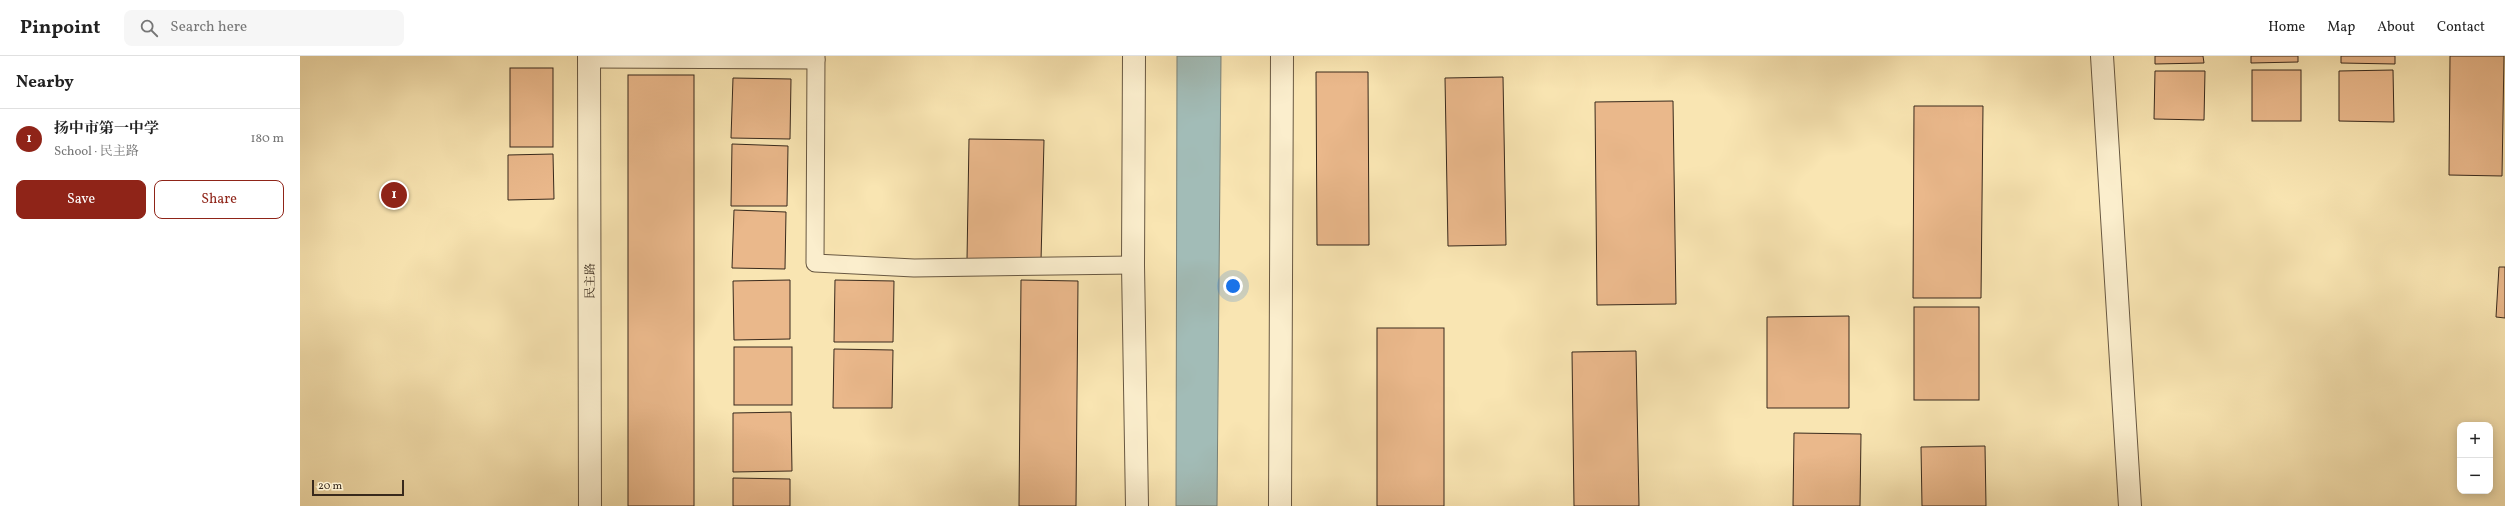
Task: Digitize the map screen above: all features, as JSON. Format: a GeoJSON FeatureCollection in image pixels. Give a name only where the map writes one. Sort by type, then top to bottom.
{"type":"FeatureCollection","features":[{"type":"Feature","properties":{"kind":"street"},"geometry":{"type":"LineString","coordinates":[[1134,56],[1133,265],[1137,506]]}},
{"type":"Feature","properties":{"kind":"street"},"geometry":{"type":"LineString","coordinates":[[1280,506],[1282,56]]}},
{"type":"Feature","properties":{"kind":"street"},"geometry":{"type":"LineString","coordinates":[[2102,56],[2130,506]]}},
{"type":"Feature","properties":{"kind":"street","name":"民主路"},"geometry":{"type":"LineString","coordinates":[[589,58],[590,506]]}},
{"type":"Feature","properties":{"kind":"lane"},"geometry":{"type":"LineString","coordinates":[[589,58],[816,58],[815,263],[914,268],[1133,265]]}},
{"type":"Feature","properties":{"kind":"water"},"geometry":{"type":"Polygon","coordinates":[[[1177,56],[1221,56],[1217,506],[1176,506],[1177,56]]]}},
{"type":"Feature","properties":{"kind":"building"},"geometry":{"type":"Polygon","coordinates":[[[2155,56],[2203,56],[2204,63],[2155,64],[2155,56]]]}},
{"type":"Feature","properties":{"kind":"building"},"geometry":{"type":"Polygon","coordinates":[[[2251,56],[2298,56],[2298,62],[2251,63],[2251,56]]]}},
{"type":"Feature","properties":{"kind":"building"},"geometry":{"type":"Polygon","coordinates":[[[2341,56],[2395,56],[2395,64],[2341,63],[2341,56]]]}},
{"type":"Feature","properties":{"kind":"building"},"geometry":{"type":"Polygon","coordinates":[[[2450,56],[2504,56],[2502,176],[2449,175],[2450,56]]]}},
{"type":"Feature","properties":{"kind":"building"},"geometry":{"type":"Polygon","coordinates":[[[510,68],[553,68],[553,147],[510,147],[510,68]]]}},
{"type":"Feature","properties":{"kind":"building"},"geometry":{"type":"Polygon","coordinates":[[[2252,70],[2301,70],[2301,121],[2252,121],[2252,70]]]}},
{"type":"Feature","properties":{"kind":"building"},"geometry":{"type":"Polygon","coordinates":[[[2393,70],[2394,122],[2339,121],[2339,71],[2393,70]]]}},
{"type":"Feature","properties":{"kind":"building"},"geometry":{"type":"Polygon","coordinates":[[[2155,71],[2205,71],[2204,120],[2154,119],[2155,71]]]}},
{"type":"Feature","properties":{"kind":"building"},"geometry":{"type":"Polygon","coordinates":[[[1316,72],[1368,72],[1369,245],[1317,245],[1316,72]]]}},
{"type":"Feature","properties":{"kind":"building"},"geometry":{"type":"Polygon","coordinates":[[[628,75],[694,75],[694,506],[628,506],[628,75]]]}},
{"type":"Feature","properties":{"kind":"building"},"geometry":{"type":"Polygon","coordinates":[[[1503,77],[1506,245],[1448,246],[1445,78],[1503,77]]]}},
{"type":"Feature","properties":{"kind":"building"},"geometry":{"type":"Polygon","coordinates":[[[733,78],[791,79],[790,139],[731,138],[733,78]]]}},
{"type":"Feature","properties":{"kind":"building"},"geometry":{"type":"Polygon","coordinates":[[[1673,101],[1676,304],[1597,305],[1595,102],[1673,101]]]}},
{"type":"Feature","properties":{"kind":"building"},"geometry":{"type":"Polygon","coordinates":[[[1914,106],[1983,106],[1981,298],[1913,298],[1914,106]]]}},
{"type":"Feature","properties":{"kind":"building"},"geometry":{"type":"Polygon","coordinates":[[[969,139],[1044,140],[1041,261],[967,260],[969,139]]]}},
{"type":"Feature","properties":{"kind":"building"},"geometry":{"type":"Polygon","coordinates":[[[732,144],[788,146],[787,206],[731,206],[732,144]]]}},
{"type":"Feature","properties":{"kind":"building"},"geometry":{"type":"Polygon","coordinates":[[[553,154],[554,199],[508,200],[508,155],[553,154]]]}},
{"type":"Feature","properties":{"kind":"building"},"geometry":{"type":"Polygon","coordinates":[[[734,210],[786,212],[785,269],[732,268],[734,210]]]}},
{"type":"Feature","properties":{"kind":"building"},"geometry":{"type":"Polygon","coordinates":[[[2499,267],[2505,267],[2505,318],[2496,317],[2499,267]]]}},
{"type":"Feature","properties":{"kind":"building"},"geometry":{"type":"Polygon","coordinates":[[[790,280],[790,339],[734,340],[733,281],[790,280]]]}},
{"type":"Feature","properties":{"kind":"building"},"geometry":{"type":"Polygon","coordinates":[[[835,280],[894,281],[893,342],[834,342],[835,280]]]}},
{"type":"Feature","properties":{"kind":"building"},"geometry":{"type":"Polygon","coordinates":[[[1021,280],[1078,281],[1076,506],[1019,506],[1021,280]]]}},
{"type":"Feature","properties":{"kind":"building"},"geometry":{"type":"Polygon","coordinates":[[[1914,307],[1979,307],[1979,400],[1914,400],[1914,307]]]}},
{"type":"Feature","properties":{"kind":"building"},"geometry":{"type":"Polygon","coordinates":[[[1849,316],[1849,408],[1767,408],[1767,317],[1849,316]]]}},
{"type":"Feature","properties":{"kind":"building"},"geometry":{"type":"Polygon","coordinates":[[[1377,328],[1444,328],[1444,506],[1377,506],[1377,328]]]}},
{"type":"Feature","properties":{"kind":"building"},"geometry":{"type":"Polygon","coordinates":[[[734,347],[792,347],[792,405],[734,405],[734,347]]]}},
{"type":"Feature","properties":{"kind":"building"},"geometry":{"type":"Polygon","coordinates":[[[834,349],[893,350],[892,408],[833,408],[834,349]]]}},
{"type":"Feature","properties":{"kind":"building"},"geometry":{"type":"Polygon","coordinates":[[[1636,351],[1639,506],[1574,506],[1572,352],[1636,351]]]}},
{"type":"Feature","properties":{"kind":"building"},"geometry":{"type":"Polygon","coordinates":[[[791,412],[792,471],[733,472],[733,413],[791,412]]]}},
{"type":"Feature","properties":{"kind":"building"},"geometry":{"type":"Polygon","coordinates":[[[1794,433],[1861,434],[1860,506],[1793,506],[1794,433]]]}},
{"type":"Feature","properties":{"kind":"building"},"geometry":{"type":"Polygon","coordinates":[[[1985,446],[1986,506],[1922,506],[1921,447],[1985,446]]]}},
{"type":"Feature","properties":{"kind":"building"},"geometry":{"type":"Polygon","coordinates":[[[733,478],[790,479],[790,506],[733,506],[733,478]]]}},
{"type":"Feature","properties":{"kind":"place","name":"扬中市第一中学"},"geometry":{"type":"Point","coordinates":[394,195]}}]}
